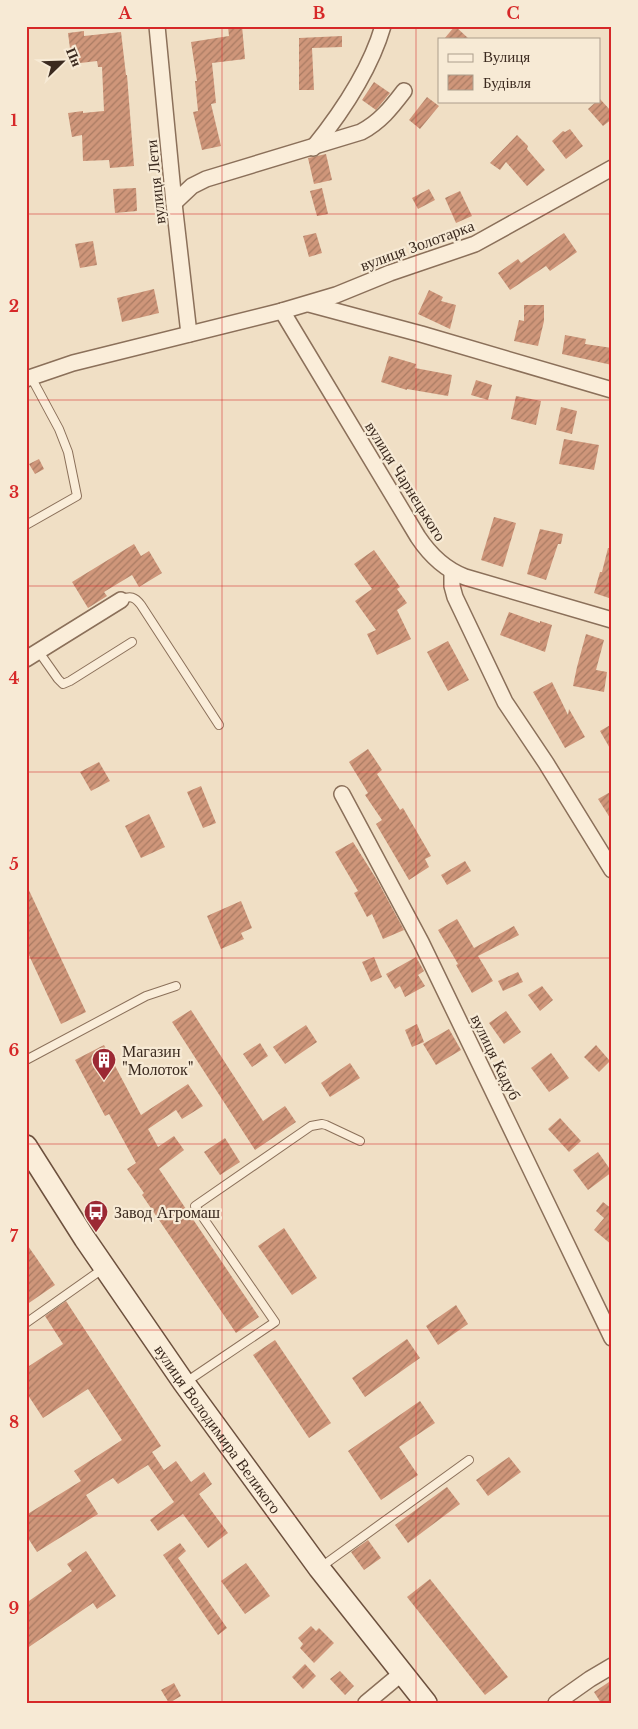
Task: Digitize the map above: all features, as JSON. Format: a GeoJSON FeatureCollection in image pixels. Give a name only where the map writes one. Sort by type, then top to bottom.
{"type":"FeatureCollection","features":[{"type":"Feature","properties":{"kind":"main road","name":"вулиця Володимира Великого"},"geometry":{"type":"LineString","coordinates":[[26,1146],[104,1268],[184,1383],[319,1568],[426,1703]]}},
{"type":"Feature","properties":{"kind":"street","name":"вулиця Лети"},"geometry":{"type":"LineString","coordinates":[[157,26],[189,334]]}},
{"type":"Feature","properties":{"kind":"street"},"geometry":{"type":"LineString","coordinates":[[313,148],[364,73],[372,58],[383,26]]}},
{"type":"Feature","properties":{"kind":"street"},"geometry":{"type":"LineString","coordinates":[[174,203],[192,186],[206,179],[354,135],[374,125],[384,117],[404,91]]}},
{"type":"Feature","properties":{"kind":"street","name":"вулиця Золотарка"},"geometry":{"type":"LineString","coordinates":[[29,378],[73,363],[309,304],[341,293],[390,273],[475,244],[612,168]]}},
{"type":"Feature","properties":{"kind":"street","name":"вулиця Золотарка"},"geometry":{"type":"LineString","coordinates":[[309,304],[408,330],[612,390]]}},
{"type":"Feature","properties":{"kind":"street","name":"вулиця Чарнецького"},"geometry":{"type":"LineString","coordinates":[[282,311],[418,537],[436,560],[452,572],[612,620]]}},
{"type":"Feature","properties":{"kind":"street"},"geometry":{"type":"LineString","coordinates":[[452,572],[452,586],[455,597],[505,702],[546,763],[612,870]]}},
{"type":"Feature","properties":{"kind":"street"},"geometry":{"type":"LineString","coordinates":[[33,655],[121,600]]}},
{"type":"Feature","properties":{"kind":"street","name":"вулиця Кадуб"},"geometry":{"type":"LineString","coordinates":[[342,794],[420,942],[612,1338]]}},
{"type":"Feature","properties":{"kind":"street"},"geometry":{"type":"LineString","coordinates":[[556,1703],[612,1666]]}},
{"type":"Feature","properties":{"kind":"street"},"geometry":{"type":"LineString","coordinates":[[366,1703],[402,1673]]}},
{"type":"Feature","properties":{"kind":"lane"},"geometry":{"type":"LineString","coordinates":[[26,525],[77,496],[69,458],[59,429],[29,378]]}},
{"type":"Feature","properties":{"kind":"lane"},"geometry":{"type":"LineString","coordinates":[[121,600],[130,596],[142,605],[219,725]]}},
{"type":"Feature","properties":{"kind":"lane"},"geometry":{"type":"LineString","coordinates":[[33,655],[63,684],[132,642]]}},
{"type":"Feature","properties":{"kind":"lane"},"geometry":{"type":"LineString","coordinates":[[26,1060],[146,996],[176,986]]}},
{"type":"Feature","properties":{"kind":"lane"},"geometry":{"type":"LineString","coordinates":[[184,1383],[275,1322],[195,1206],[311,1126],[326,1125],[360,1141]]}},
{"type":"Feature","properties":{"kind":"lane"},"geometry":{"type":"LineString","coordinates":[[26,1323],[104,1268]]}},
{"type":"Feature","properties":{"kind":"lane"},"geometry":{"type":"LineString","coordinates":[[319,1568],[469,1460]]}},
{"type":"Feature","properties":{"kind":"building"},"geometry":{"type":"Polygon","coordinates":[[[242,26],[245,59],[212,63],[216,103],[211,104],[221,146],[202,150],[193,112],[198,111],[195,81],[197,81],[191,42],[229,36],[228,27],[242,26]]]}},
{"type":"Feature","properties":{"kind":"building"},"geometry":{"type":"Polygon","coordinates":[[[455,26],[468,38],[445,38],[455,26]]]}},
{"type":"Feature","properties":{"kind":"building"},"geometry":{"type":"Polygon","coordinates":[[[84,31],[84,36],[121,32],[127,75],[134,166],[110,168],[109,160],[83,161],[82,135],[72,137],[68,113],[104,111],[102,67],[98,67],[97,61],[72,64],[68,33],[84,31]]]}},
{"type":"Feature","properties":{"kind":"building"},"geometry":{"type":"Polygon","coordinates":[[[342,36],[342,47],[312,48],[314,90],[299,90],[299,38],[342,36]]]}},
{"type":"Feature","properties":{"kind":"building"},"geometry":{"type":"Polygon","coordinates":[[[374,82],[390,93],[376,110],[362,100],[374,82]]]}},
{"type":"Feature","properties":{"kind":"building"},"geometry":{"type":"Polygon","coordinates":[[[427,97],[439,106],[420,129],[409,120],[427,97]]]}},
{"type":"Feature","properties":{"kind":"building"},"geometry":{"type":"Polygon","coordinates":[[[600,99],[612,112],[612,119],[603,126],[588,109],[596,102],[600,102],[600,99]]]}},
{"type":"Feature","properties":{"kind":"building"},"geometry":{"type":"Polygon","coordinates":[[[570,129],[583,146],[566,159],[552,141],[563,131],[565,132],[570,129]]]}},
{"type":"Feature","properties":{"kind":"building"},"geometry":{"type":"Polygon","coordinates":[[[517,135],[528,146],[527,149],[545,170],[527,186],[506,162],[500,170],[490,163],[517,135]]]}},
{"type":"Feature","properties":{"kind":"building"},"geometry":{"type":"Polygon","coordinates":[[[326,154],[332,180],[314,184],[308,158],[326,154]]]}},
{"type":"Feature","properties":{"kind":"building"},"geometry":{"type":"Polygon","coordinates":[[[136,188],[137,211],[115,213],[113,189],[136,188]]]}},
{"type":"Feature","properties":{"kind":"building"},"geometry":{"type":"Polygon","coordinates":[[[322,188],[328,214],[317,216],[310,191],[322,188]]]}},
{"type":"Feature","properties":{"kind":"building"},"geometry":{"type":"Polygon","coordinates":[[[429,189],[435,200],[418,209],[412,198],[429,189]]]}},
{"type":"Feature","properties":{"kind":"building"},"geometry":{"type":"Polygon","coordinates":[[[460,191],[472,216],[456,223],[445,198],[460,191]]]}},
{"type":"Feature","properties":{"kind":"building"},"geometry":{"type":"Polygon","coordinates":[[[316,233],[322,253],[309,257],[303,236],[316,233]]]}},
{"type":"Feature","properties":{"kind":"building"},"geometry":{"type":"Polygon","coordinates":[[[564,233],[577,252],[550,271],[546,266],[510,290],[498,273],[518,259],[521,263],[564,233]]]}},
{"type":"Feature","properties":{"kind":"building"},"geometry":{"type":"Polygon","coordinates":[[[93,241],[97,265],[80,268],[75,244],[93,241]]]}},
{"type":"Feature","properties":{"kind":"building"},"geometry":{"type":"Polygon","coordinates":[[[154,289],[159,313],[122,322],[117,298],[154,289]]]}},
{"type":"Feature","properties":{"kind":"building"},"geometry":{"type":"Polygon","coordinates":[[[429,290],[443,297],[441,301],[456,305],[450,329],[418,314],[429,290]]]}},
{"type":"Feature","properties":{"kind":"building"},"geometry":{"type":"Polygon","coordinates":[[[524,305],[544,305],[544,321],[538,346],[514,341],[519,320],[524,321],[524,305]]]}},
{"type":"Feature","properties":{"kind":"building"},"geometry":{"type":"Polygon","coordinates":[[[565,335],[586,339],[585,344],[612,348],[612,365],[562,354],[565,335]]]}},
{"type":"Feature","properties":{"kind":"building"},"geometry":{"type":"Polygon","coordinates":[[[389,356],[416,364],[415,368],[452,375],[448,396],[407,390],[381,382],[389,356]]]}},
{"type":"Feature","properties":{"kind":"building"},"geometry":{"type":"Polygon","coordinates":[[[476,380],[492,385],[488,400],[471,395],[476,380]]]}},
{"type":"Feature","properties":{"kind":"building"},"geometry":{"type":"Polygon","coordinates":[[[516,396],[541,401],[536,425],[511,419],[516,396]]]}},
{"type":"Feature","properties":{"kind":"building"},"geometry":{"type":"Polygon","coordinates":[[[561,407],[577,411],[572,434],[556,430],[561,407]]]}},
{"type":"Feature","properties":{"kind":"building"},"geometry":{"type":"Polygon","coordinates":[[[564,439],[599,445],[594,470],[559,464],[564,439]]]}},
{"type":"Feature","properties":{"kind":"building"},"geometry":{"type":"Polygon","coordinates":[[[39,459],[44,469],[35,474],[29,464],[39,459]]]}},
{"type":"Feature","properties":{"kind":"building"},"geometry":{"type":"Polygon","coordinates":[[[494,517],[516,523],[503,567],[481,560],[494,517]]]}},
{"type":"Feature","properties":{"kind":"building"},"geometry":{"type":"Polygon","coordinates":[[[540,529],[563,534],[561,544],[558,544],[546,580],[527,574],[540,529]]]}},
{"type":"Feature","properties":{"kind":"building"},"geometry":{"type":"Polygon","coordinates":[[[134,544],[141,556],[149,551],[162,573],[139,587],[132,575],[104,592],[107,596],[88,608],[72,582],[134,544]]]}},
{"type":"Feature","properties":{"kind":"building"},"geometry":{"type":"Polygon","coordinates":[[[608,548],[612,548],[612,599],[594,593],[608,548]]]}},
{"type":"Feature","properties":{"kind":"building"},"geometry":{"type":"Polygon","coordinates":[[[374,550],[400,587],[397,589],[407,603],[397,610],[411,639],[377,655],[367,634],[376,630],[355,601],[372,589],[354,564],[374,550]]]}},
{"type":"Feature","properties":{"kind":"building"},"geometry":{"type":"Polygon","coordinates":[[[509,612],[540,623],[540,621],[552,625],[545,652],[500,635],[509,612]]]}},
{"type":"Feature","properties":{"kind":"building"},"geometry":{"type":"Polygon","coordinates":[[[586,634],[604,640],[596,670],[607,672],[604,692],[573,686],[586,634]]]}},
{"type":"Feature","properties":{"kind":"building"},"geometry":{"type":"Polygon","coordinates":[[[448,641],[469,680],[448,691],[427,652],[448,641]]]}},
{"type":"Feature","properties":{"kind":"building"},"geometry":{"type":"Polygon","coordinates":[[[552,682],[568,715],[569,709],[585,737],[565,748],[533,692],[552,682]]]}},
{"type":"Feature","properties":{"kind":"building"},"geometry":{"type":"Polygon","coordinates":[[[612,724],[612,752],[600,731],[612,724]]]}},
{"type":"Feature","properties":{"kind":"building"},"geometry":{"type":"Polygon","coordinates":[[[368,749],[382,770],[377,774],[400,810],[403,808],[431,856],[425,859],[429,867],[409,880],[376,824],[382,820],[365,795],[368,793],[349,762],[368,749]]]}},
{"type":"Feature","properties":{"kind":"building"},"geometry":{"type":"Polygon","coordinates":[[[99,762],[110,781],[91,791],[80,772],[99,762]]]}},
{"type":"Feature","properties":{"kind":"building"},"geometry":{"type":"Polygon","coordinates":[[[201,786],[216,823],[203,828],[187,792],[201,786]]]}},
{"type":"Feature","properties":{"kind":"building"},"geometry":{"type":"Polygon","coordinates":[[[612,791],[612,821],[598,799],[612,791]]]}},
{"type":"Feature","properties":{"kind":"building"},"geometry":{"type":"Polygon","coordinates":[[[149,814],[165,847],[141,858],[125,826],[149,814]]]}},
{"type":"Feature","properties":{"kind":"building"},"geometry":{"type":"Polygon","coordinates":[[[353,842],[377,880],[404,930],[383,939],[372,914],[367,917],[354,893],[358,891],[335,852],[353,842]]]}},
{"type":"Feature","properties":{"kind":"building"},"geometry":{"type":"Polygon","coordinates":[[[465,861],[471,871],[447,885],[441,875],[465,861]]]}},
{"type":"Feature","properties":{"kind":"building"},"geometry":{"type":"Polygon","coordinates":[[[26,884],[86,1012],[61,1024],[26,949],[26,884]]]}},
{"type":"Feature","properties":{"kind":"building"},"geometry":{"type":"Polygon","coordinates":[[[241,901],[252,928],[241,933],[244,939],[221,949],[207,916],[241,901]]]}},
{"type":"Feature","properties":{"kind":"building"},"geometry":{"type":"Polygon","coordinates":[[[457,919],[474,948],[514,926],[519,935],[478,956],[493,981],[472,993],[438,930],[457,919]]]}},
{"type":"Feature","properties":{"kind":"building"},"geometry":{"type":"Polygon","coordinates":[[[374,957],[382,977],[371,982],[362,962],[374,957]]]}},
{"type":"Feature","properties":{"kind":"building"},"geometry":{"type":"Polygon","coordinates":[[[416,957],[424,971],[418,975],[425,986],[405,997],[400,986],[395,989],[386,974],[416,957]]]}},
{"type":"Feature","properties":{"kind":"building"},"geometry":{"type":"Polygon","coordinates":[[[518,972],[523,982],[503,991],[498,981],[518,972]]]}},
{"type":"Feature","properties":{"kind":"building"},"geometry":{"type":"Polygon","coordinates":[[[542,986],[553,1000],[540,1011],[528,995],[542,986]]]}},
{"type":"Feature","properties":{"kind":"building"},"geometry":{"type":"Polygon","coordinates":[[[191,1010],[263,1121],[285,1106],[296,1122],[255,1150],[172,1022],[191,1010]]]}},
{"type":"Feature","properties":{"kind":"building"},"geometry":{"type":"Polygon","coordinates":[[[506,1011],[521,1032],[504,1044],[489,1023],[506,1011]]]}},
{"type":"Feature","properties":{"kind":"building"},"geometry":{"type":"Polygon","coordinates":[[[417,1024],[424,1042],[412,1047],[405,1030],[417,1024]]]}},
{"type":"Feature","properties":{"kind":"building"},"geometry":{"type":"Polygon","coordinates":[[[306,1025],[317,1042],[285,1064],[273,1047],[306,1025]]]}},
{"type":"Feature","properties":{"kind":"building"},"geometry":{"type":"Polygon","coordinates":[[[449,1029],[461,1050],[436,1065],[423,1044],[449,1029]]]}},
{"type":"Feature","properties":{"kind":"building"},"geometry":{"type":"Polygon","coordinates":[[[260,1043],[268,1056],[252,1067],[243,1054],[260,1043]]]}},
{"type":"Feature","properties":{"kind":"building"},"geometry":{"type":"Polygon","coordinates":[[[104,1045],[141,1115],[188,1084],[203,1106],[182,1119],[176,1110],[148,1129],[158,1147],[174,1136],[184,1150],[159,1169],[259,1317],[236,1333],[142,1195],[144,1193],[127,1169],[136,1163],[109,1114],[105,1116],[75,1060],[104,1045]]]}},
{"type":"Feature","properties":{"kind":"building"},"geometry":{"type":"Polygon","coordinates":[[[596,1045],[610,1061],[599,1072],[584,1057],[596,1045]]]}},
{"type":"Feature","properties":{"kind":"building"},"geometry":{"type":"Polygon","coordinates":[[[551,1053],[569,1078],[549,1092],[531,1068],[551,1053]]]}},
{"type":"Feature","properties":{"kind":"building"},"geometry":{"type":"Polygon","coordinates":[[[350,1063],[360,1078],[330,1097],[321,1083],[350,1063]]]}},
{"type":"Feature","properties":{"kind":"building"},"geometry":{"type":"Polygon","coordinates":[[[560,1118],[581,1141],[569,1152],[548,1129],[560,1118]]]}},
{"type":"Feature","properties":{"kind":"building"},"geometry":{"type":"Polygon","coordinates":[[[225,1138],[240,1162],[220,1175],[204,1152],[225,1138]]]}},
{"type":"Feature","properties":{"kind":"building"},"geometry":{"type":"Polygon","coordinates":[[[598,1152],[612,1172],[588,1190],[573,1170],[598,1152]]]}},
{"type":"Feature","properties":{"kind":"building"},"geometry":{"type":"Polygon","coordinates":[[[603,1202],[612,1209],[612,1245],[594,1230],[604,1218],[596,1211],[603,1202]]]}},
{"type":"Feature","properties":{"kind":"building"},"geometry":{"type":"Polygon","coordinates":[[[284,1228],[317,1278],[292,1295],[258,1246],[284,1228]]]}},
{"type":"Feature","properties":{"kind":"building"},"geometry":{"type":"Polygon","coordinates":[[[26,1243],[55,1285],[26,1305],[26,1243]]]}},
{"type":"Feature","properties":{"kind":"building"},"geometry":{"type":"Polygon","coordinates":[[[66,1301],[161,1446],[152,1452],[164,1470],[176,1461],[191,1482],[204,1472],[212,1484],[199,1494],[228,1533],[208,1548],[183,1514],[158,1531],[150,1520],[174,1502],[148,1465],[118,1484],[113,1478],[86,1495],[98,1514],[37,1552],[26,1535],[26,1515],[81,1481],[74,1471],[122,1440],[88,1389],[43,1418],[26,1392],[26,1368],[63,1344],[45,1316],[66,1301]]]}},
{"type":"Feature","properties":{"kind":"building"},"geometry":{"type":"Polygon","coordinates":[[[456,1305],[468,1324],[438,1345],[426,1326],[456,1305]]]}},
{"type":"Feature","properties":{"kind":"building"},"geometry":{"type":"Polygon","coordinates":[[[407,1339],[420,1358],[365,1397],[352,1378],[407,1339]]]}},
{"type":"Feature","properties":{"kind":"building"},"geometry":{"type":"Polygon","coordinates":[[[275,1340],[331,1423],[309,1438],[253,1355],[275,1340]]]}},
{"type":"Feature","properties":{"kind":"building"},"geometry":{"type":"Polygon","coordinates":[[[420,1401],[435,1423],[399,1447],[418,1475],[381,1500],[348,1451],[420,1401]]]}},
{"type":"Feature","properties":{"kind":"building"},"geometry":{"type":"Polygon","coordinates":[[[509,1457],[521,1472],[488,1496],[476,1480],[509,1457]]]}},
{"type":"Feature","properties":{"kind":"building"},"geometry":{"type":"Polygon","coordinates":[[[447,1487],[460,1504],[408,1543],[395,1525],[447,1487]]]}},
{"type":"Feature","properties":{"kind":"building"},"geometry":{"type":"Polygon","coordinates":[[[368,1540],[381,1558],[364,1570],[351,1552],[368,1540]]]}},
{"type":"Feature","properties":{"kind":"building"},"geometry":{"type":"Polygon","coordinates":[[[180,1543],[186,1551],[178,1558],[227,1628],[218,1635],[163,1555],[180,1543]]]}},
{"type":"Feature","properties":{"kind":"building"},"geometry":{"type":"Polygon","coordinates":[[[86,1551],[116,1596],[97,1609],[93,1603],[26,1649],[26,1603],[72,1571],[67,1564],[86,1551]]]}},
{"type":"Feature","properties":{"kind":"building"},"geometry":{"type":"Polygon","coordinates":[[[246,1563],[270,1596],[245,1614],[221,1581],[246,1563]]]}},
{"type":"Feature","properties":{"kind":"building"},"geometry":{"type":"Polygon","coordinates":[[[430,1579],[508,1677],[485,1695],[407,1597],[430,1579]]]}},
{"type":"Feature","properties":{"kind":"building"},"geometry":{"type":"Polygon","coordinates":[[[311,1626],[316,1631],[319,1628],[334,1643],[314,1663],[300,1648],[303,1644],[298,1638],[311,1626]]]}},
{"type":"Feature","properties":{"kind":"building"},"geometry":{"type":"Polygon","coordinates":[[[305,1664],[316,1676],[303,1689],[292,1677],[305,1664]]]}},
{"type":"Feature","properties":{"kind":"building"},"geometry":{"type":"Polygon","coordinates":[[[340,1671],[354,1686],[345,1695],[330,1679],[340,1671]]]}},
{"type":"Feature","properties":{"kind":"building"},"geometry":{"type":"Polygon","coordinates":[[[612,1680],[612,1703],[601,1703],[594,1692],[612,1680]]]}},
{"type":"Feature","properties":{"kind":"building"},"geometry":{"type":"Polygon","coordinates":[[[174,1683],[181,1696],[169,1703],[161,1690],[174,1683]]]}},
{"type":"Feature","properties":{"kind":"place","name":"Магазин \"Молоток\""},"geometry":{"type":"Point","coordinates":[104,1081]}},
{"type":"Feature","properties":{"kind":"place","name":"Завод Агромаш"},"geometry":{"type":"Point","coordinates":[96,1233]}}]}
